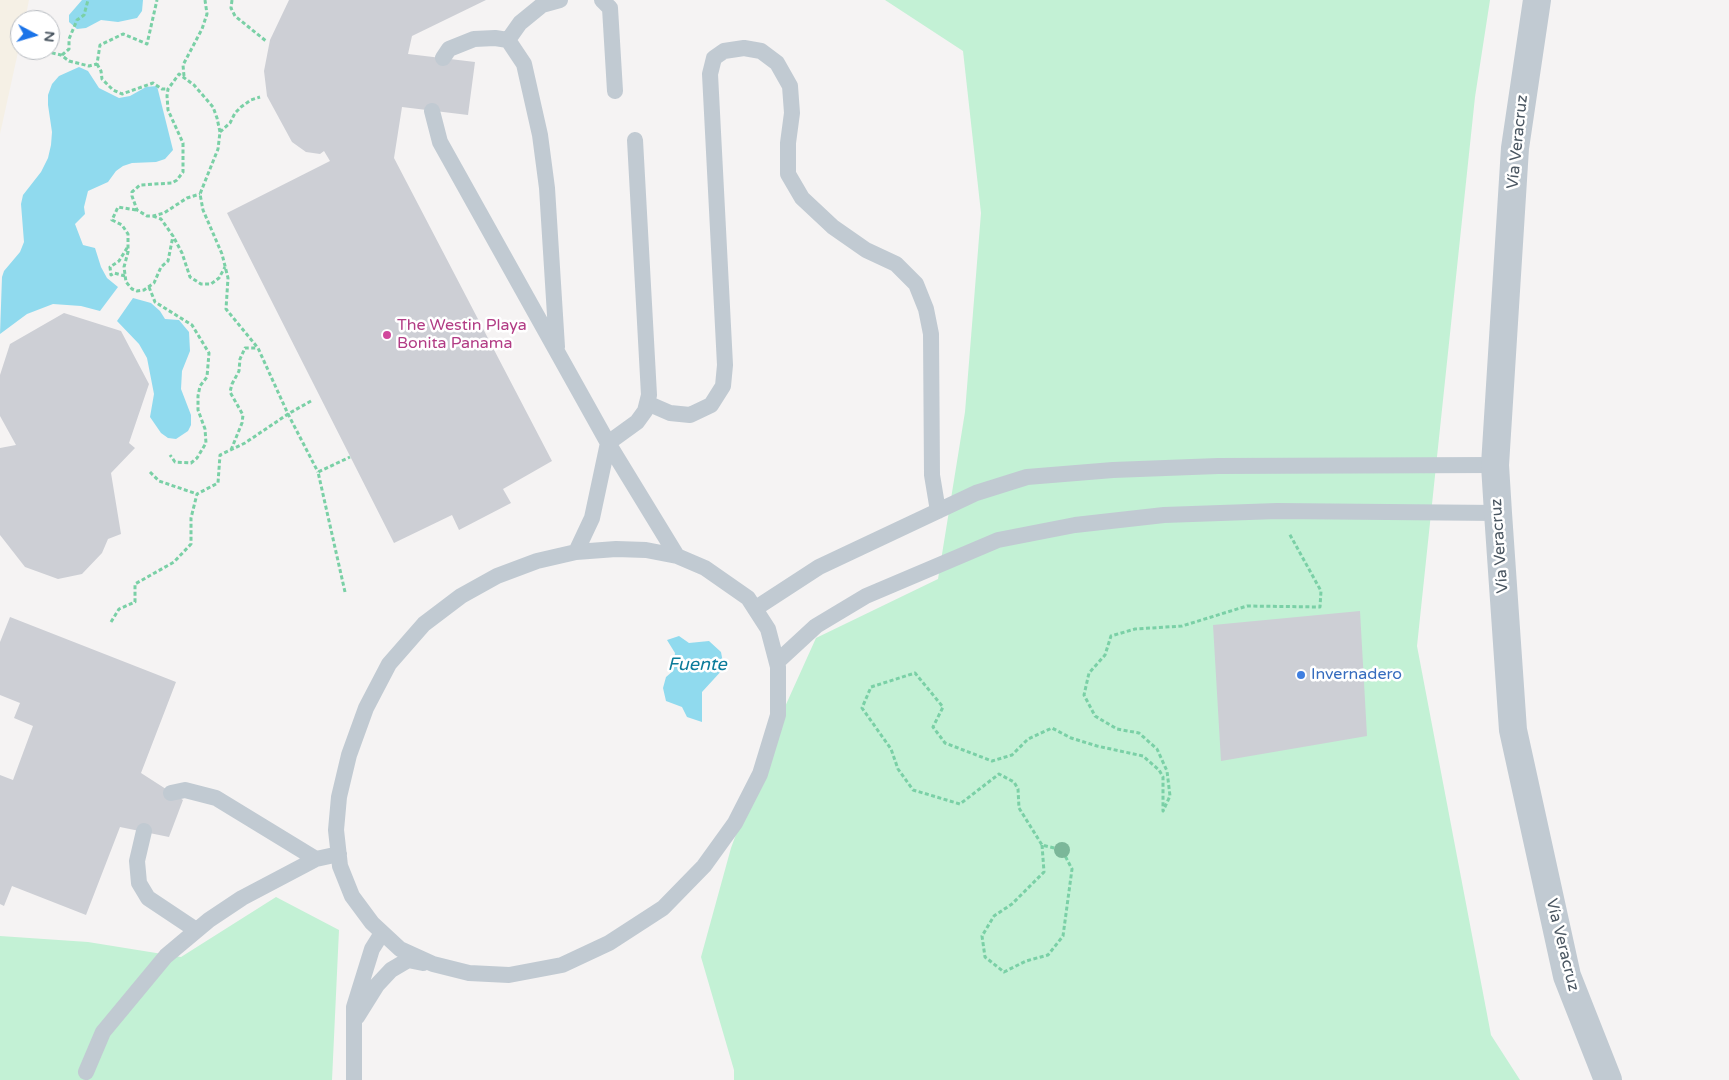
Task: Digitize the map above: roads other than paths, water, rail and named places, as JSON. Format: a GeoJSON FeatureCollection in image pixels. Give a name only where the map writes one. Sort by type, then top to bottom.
{"type":"FeatureCollection","features":[{"type":"Feature","properties":{"kind":"street","name":"Vía Veracruz"},"geometry":{"type":"LineString","coordinates":[[1537,0],[1515,148],[1495,464],[1498,513],[1513,730],[1567,976],[1608,1080]]}},
{"type":"Feature","properties":{"kind":"lane"},"geometry":{"type":"LineString","coordinates":[[508,40],[520,23],[542,5],[560,0]]}},
{"type":"Feature","properties":{"kind":"lane"},"geometry":{"type":"LineString","coordinates":[[602,0],[610,8],[615,91]]}},
{"type":"Feature","properties":{"kind":"lane"},"geometry":{"type":"LineString","coordinates":[[443,58],[449,49],[474,40],[495,38],[508,40],[524,64],[540,135],[547,188],[557,351]]}},
{"type":"Feature","properties":{"kind":"lane"},"geometry":{"type":"LineString","coordinates":[[647,403],[670,414],[690,415],[712,405],[723,386],[725,365],[710,74],[714,58],[724,50],[744,48],[761,51],[777,63],[790,86],[792,113],[788,143],[788,174],[802,198],[832,227],[866,250],[896,264],[916,284],[926,309],[930,334],[932,475],[938,511]]}},
{"type":"Feature","properties":{"kind":"lane"},"geometry":{"type":"LineString","coordinates":[[432,111],[440,142],[608,443],[677,556]]}},
{"type":"Feature","properties":{"kind":"lane"},"geometry":{"type":"LineString","coordinates":[[576,552],[592,518],[608,443],[637,422],[645,411],[649,395],[635,140]]}},
{"type":"Feature","properties":{"kind":"lane"},"geometry":{"type":"LineString","coordinates":[[756,608],[819,567],[976,493],[1027,477],[1084,472],[1218,466],[1495,464]]}},
{"type":"Feature","properties":{"kind":"lane"},"geometry":{"type":"LineString","coordinates":[[777,662],[816,626],[866,596],[998,540],[1075,525],[1164,515],[1277,510],[1498,513]]}},
{"type":"Feature","properties":{"kind":"lane"},"geometry":{"type":"LineString","coordinates":[[353,1025],[366,1001],[391,970],[408,960],[469,973],[509,975],[562,965],[609,943],[663,908],[704,866],[735,823],[760,774],[778,715],[777,662],[768,629],[748,598],[705,568],[677,556],[646,550],[624,549],[576,552],[537,561],[497,576],[461,596],[424,624],[389,664],[366,708],[349,755],[339,797],[336,830],[340,866],[352,896],[382,933],[400,949],[433,964],[447,968]]}},
{"type":"Feature","properties":{"kind":"lane"},"geometry":{"type":"LineString","coordinates":[[171,794],[185,790],[216,798],[316,859]]}},
{"type":"Feature","properties":{"kind":"lane"},"geometry":{"type":"LineString","coordinates":[[144,831],[137,861],[139,883],[148,898],[196,930]]}},
{"type":"Feature","properties":{"kind":"lane"},"geometry":{"type":"LineString","coordinates":[[86,1072],[103,1032],[166,956],[196,930],[242,898],[316,859],[339,854]]}},
{"type":"Feature","properties":{"kind":"lane"},"geometry":{"type":"LineString","coordinates":[[354,1080],[354,1007],[361,979],[372,949],[382,933]]}},
{"type":"Feature","properties":{"kind":"water"},"geometry":{"type":"Polygon","coordinates":[[[82,0],[143,0],[142,11],[137,18],[118,22],[101,20],[86,28],[77,29],[69,22],[69,15],[82,0]]]}},
{"type":"Feature","properties":{"kind":"water"},"geometry":{"type":"Polygon","coordinates":[[[79,67],[88,71],[99,88],[119,98],[130,96],[146,87],[157,86],[173,150],[165,159],[156,162],[132,163],[123,166],[116,171],[108,182],[88,191],[84,207],[85,214],[75,224],[83,245],[95,248],[107,278],[118,287],[100,311],[81,306],[53,304],[27,314],[0,334],[2,277],[4,271],[20,252],[24,242],[21,204],[23,195],[41,172],[48,158],[51,145],[52,132],[48,95],[52,84],[59,76],[79,67]]]}},
{"type":"Feature","properties":{"kind":"water"},"geometry":{"type":"Polygon","coordinates":[[[133,298],[151,303],[160,311],[165,319],[179,320],[189,332],[190,351],[182,371],[181,389],[191,415],[191,425],[188,431],[176,439],[168,438],[161,433],[150,417],[154,394],[147,358],[139,344],[117,321],[133,298]]]}},
{"type":"Feature","properties":{"kind":"water","name":"Fuente"},"geometry":{"type":"Polygon","coordinates":[[[679,636],[689,643],[709,641],[721,652],[724,668],[702,692],[702,722],[687,717],[682,707],[666,701],[663,688],[666,677],[673,671],[675,653],[667,640],[679,636]]]}},
{"type":"Feature","properties":{"kind":"place","name":"The Westin Playa Bonita Panama"},"geometry":{"type":"Point","coordinates":[387,335]}},
{"type":"Feature","properties":{"kind":"place","name":"Invernadero"},"geometry":{"type":"Point","coordinates":[1301,675]}}]}
